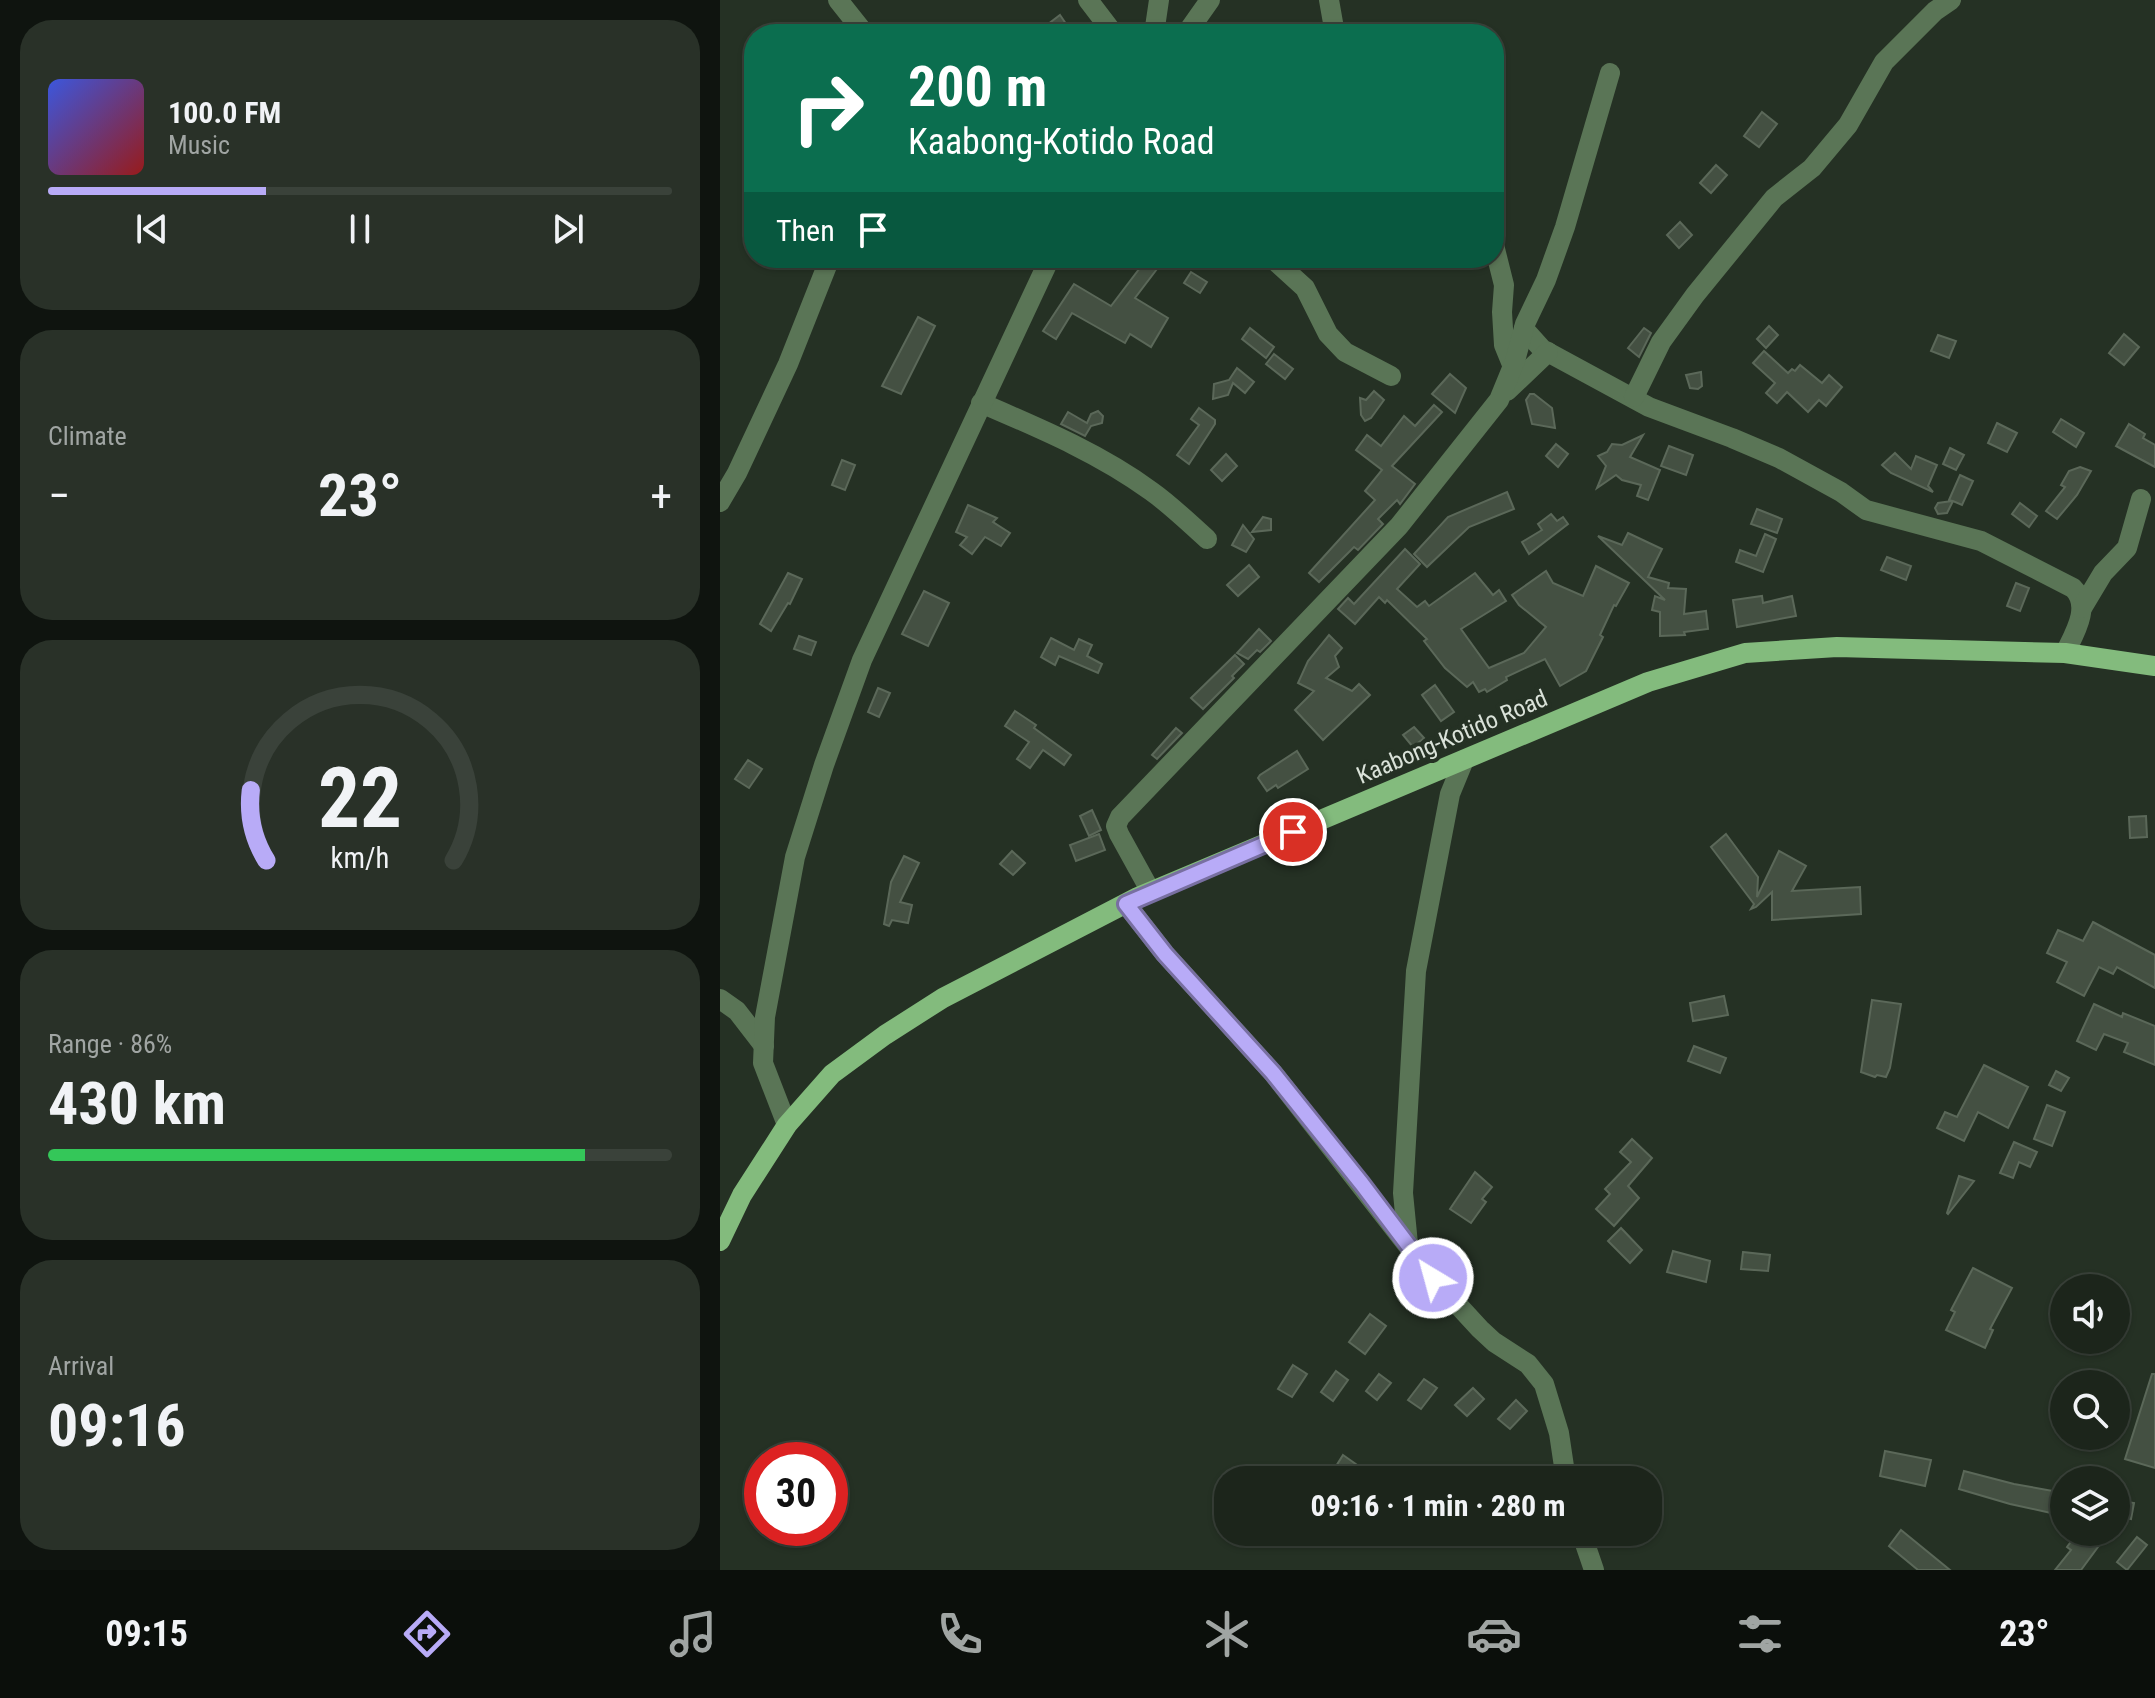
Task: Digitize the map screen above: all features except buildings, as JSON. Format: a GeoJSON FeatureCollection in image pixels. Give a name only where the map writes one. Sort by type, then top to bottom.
{"type":"FeatureCollection","features":[{"type":"Feature","properties":{"kind":"main road","name":"Kaabong-Kotido Road"},"geometry":{"type":"LineString","coordinates":[[720,1241],[742,1195],[787,1125],[832,1074],[943,998],[1151,892],[1648,682],[1745,653],[1825,647],[2065,653],[2155,666]]}},
{"type":"Feature","properties":{"kind":"street"},"geometry":{"type":"LineString","coordinates":[[838,0],[856,24]]}},
{"type":"Feature","properties":{"kind":"street"},"geometry":{"type":"LineString","coordinates":[[1088,0],[1106,24]]}},
{"type":"Feature","properties":{"kind":"street"},"geometry":{"type":"LineString","coordinates":[[1155,24],[1159,0]]}},
{"type":"Feature","properties":{"kind":"street"},"geometry":{"type":"LineString","coordinates":[[1193,24],[1210,0]]}},
{"type":"Feature","properties":{"kind":"street"},"geometry":{"type":"LineString","coordinates":[[1329,0],[1333,24]]}},
{"type":"Feature","properties":{"kind":"street"},"geometry":{"type":"LineString","coordinates":[[1634,397],[1661,342],[1695,295],[1774,198],[1812,168],[1848,125],[1884,62],[1935,11],[1951,0]]}},
{"type":"Feature","properties":{"kind":"street"},"geometry":{"type":"LineString","coordinates":[[1499,400],[1574,201],[1610,73]]}},
{"type":"Feature","properties":{"kind":"street"},"geometry":{"type":"LineString","coordinates":[[720,502],[737,473],[788,364],[826,268]]}},
{"type":"Feature","properties":{"kind":"street"},"geometry":{"type":"LineString","coordinates":[[787,1125],[763,1063],[765,1017],[774,957],[795,857],[862,660],[1045,268]]}},
{"type":"Feature","properties":{"kind":"street"},"geometry":{"type":"LineString","coordinates":[[1283,268],[1305,288],[1328,334],[1345,352],[1391,376]]}},
{"type":"Feature","properties":{"kind":"street"},"geometry":{"type":"LineString","coordinates":[[1500,268],[1504,285],[1504,345],[1513,367]]}},
{"type":"Feature","properties":{"kind":"street"},"geometry":{"type":"LineString","coordinates":[[1524,329],[1531,340],[1548,352],[1649,407],[1779,458],[1841,492],[1866,510],[1981,541],[2029,564],[2073,588],[2082,608]]}},
{"type":"Feature","properties":{"kind":"street"},"geometry":{"type":"LineString","coordinates":[[1151,892],[1119,834],[1116,826],[1120,817],[1399,526],[1499,400],[1548,352]]}},
{"type":"Feature","properties":{"kind":"street"},"geometry":{"type":"LineString","coordinates":[[981,403],[1051,433],[1104,461],[1151,491],[1207,539]]}},
{"type":"Feature","properties":{"kind":"street"},"geometry":{"type":"LineString","coordinates":[[2065,653],[2082,608],[2103,573],[2127,548],[2141,499]]}},
{"type":"Feature","properties":{"kind":"street"},"geometry":{"type":"LineString","coordinates":[[1408,1244],[1403,1193],[1416,971],[1450,794],[1464,760]]}},
{"type":"Feature","properties":{"kind":"street"},"geometry":{"type":"LineString","coordinates":[[1126,904],[1165,954],[1273,1073],[1464,1313],[1494,1342],[1528,1364],[1544,1384],[1559,1433],[1564,1466]]}},
{"type":"Feature","properties":{"kind":"street"},"geometry":{"type":"LineString","coordinates":[[720,999],[737,1011],[764,1046]]}},
{"type":"Feature","properties":{"kind":"street"},"geometry":{"type":"LineString","coordinates":[[1586,1546],[1594,1570]]}},
{"type":"Feature","properties":{"kind":"route"},"geometry":{"type":"LineString","coordinates":[[1293,832],[1126,904],[1165,954],[1273,1073],[1433,1278]]}}]}
